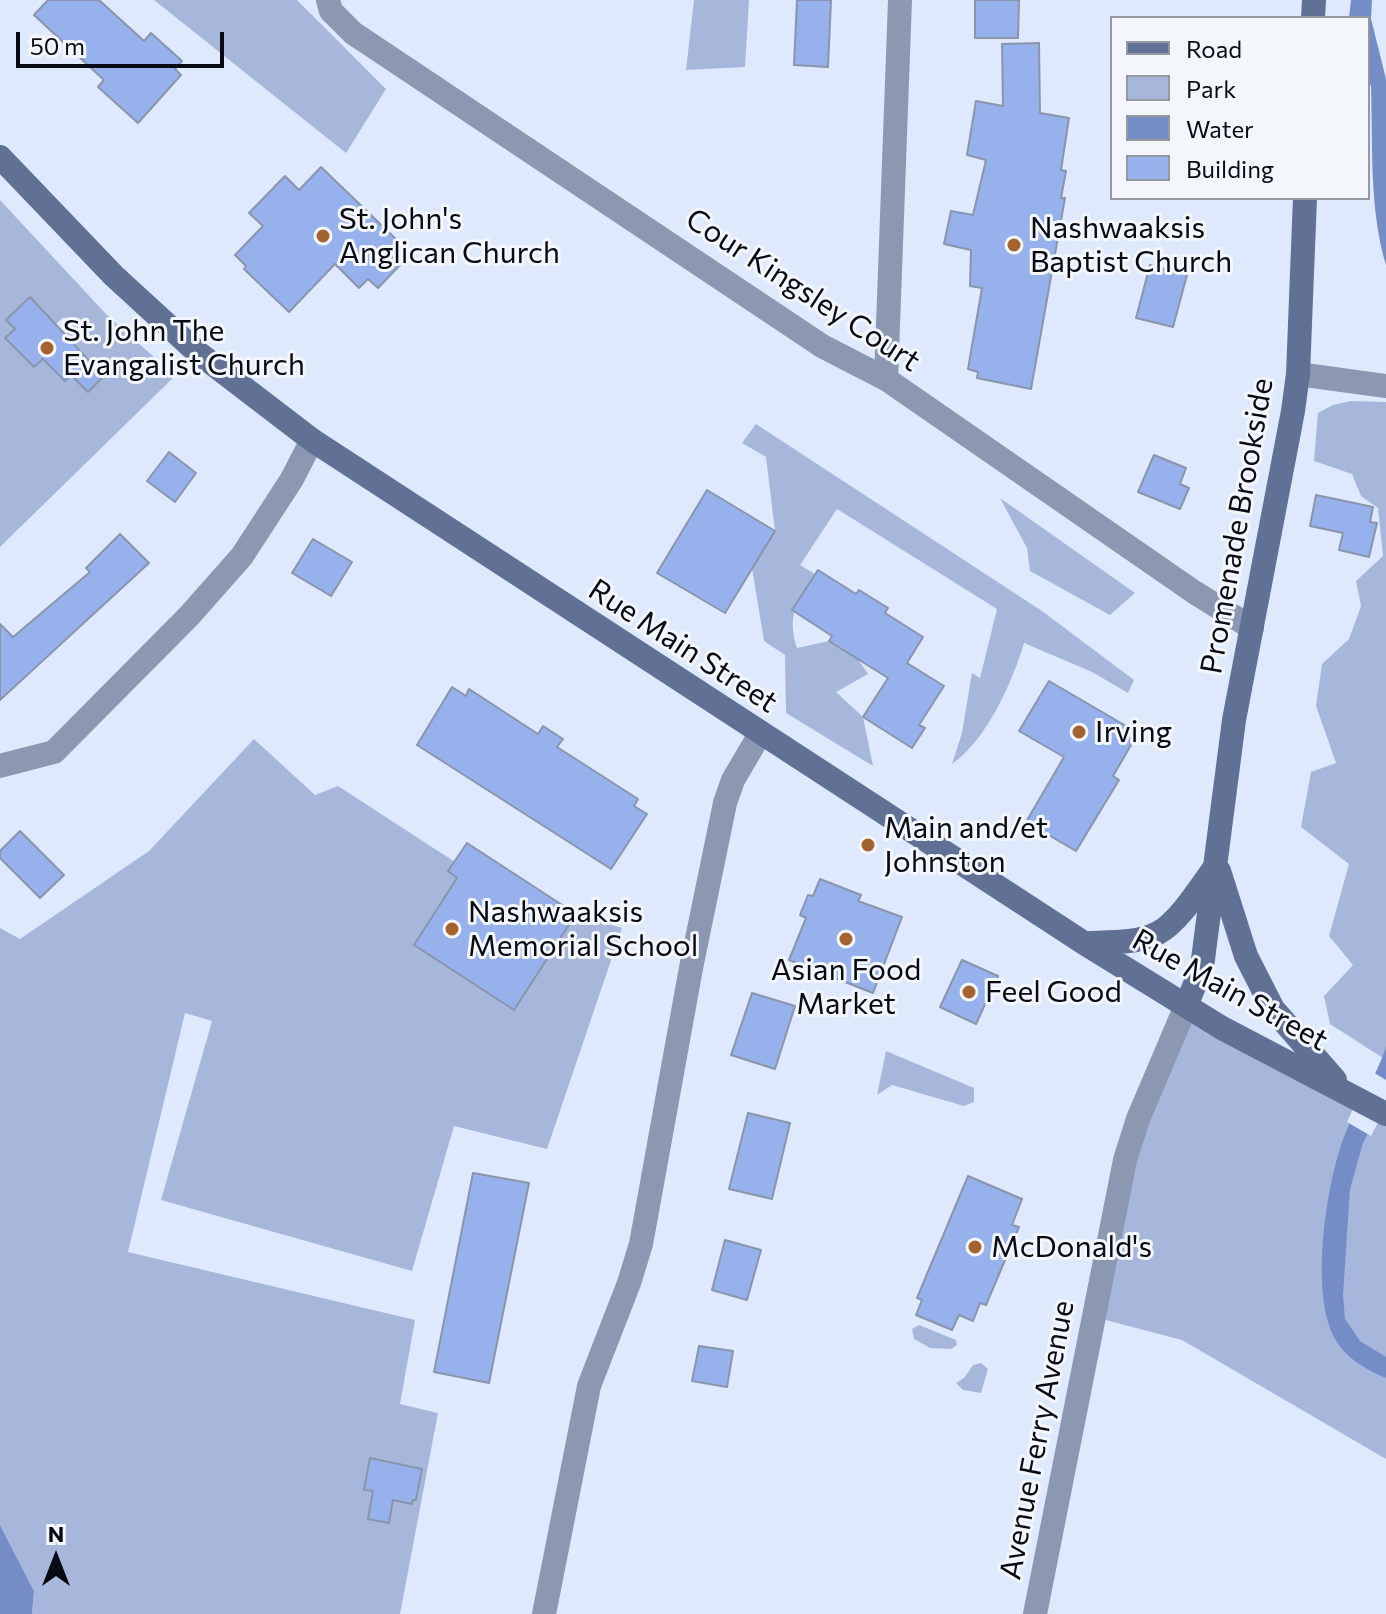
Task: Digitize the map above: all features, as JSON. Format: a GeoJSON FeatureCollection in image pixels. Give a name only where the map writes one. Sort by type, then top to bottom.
{"type":"FeatureCollection","features":[{"type":"Feature","properties":{"kind":"main road","name":"Rue Main Street"},"geometry":{"type":"LineString","coordinates":[[0,157],[114,276],[176,333],[312,440],[1084,943],[1222,1028],[1386,1114]]}},
{"type":"Feature","properties":{"kind":"main road","name":"Promenade Brookside"},"geometry":{"type":"LineString","coordinates":[[1186,1006],[1202,967],[1232,733],[1298,374],[1305,200]]}},
{"type":"Feature","properties":{"kind":"main road"},"geometry":{"type":"LineString","coordinates":[[1084,943],[1125,942],[1158,933],[1173,920],[1217,865]]}},
{"type":"Feature","properties":{"kind":"main road"},"geometry":{"type":"LineString","coordinates":[[1217,865],[1246,956],[1273,1009],[1344,1090]]}},
{"type":"Feature","properties":{"kind":"street","name":"Cour Kingsley Court"},"geometry":{"type":"LineString","coordinates":[[328,0],[331,11],[353,33],[822,346],[886,379],[1194,592],[1252,628]]}},
{"type":"Feature","properties":{"kind":"street"},"geometry":{"type":"LineString","coordinates":[[886,379],[900,0]]}},
{"type":"Feature","properties":{"kind":"street"},"geometry":{"type":"LineString","coordinates":[[1298,374],[1384,386]]}},
{"type":"Feature","properties":{"kind":"street"},"geometry":{"type":"LineString","coordinates":[[0,766],[54,752],[189,616],[242,556],[292,479],[312,440]]}},
{"type":"Feature","properties":{"kind":"street"},"geometry":{"type":"LineString","coordinates":[[544,1614],[589,1386],[641,1244],[694,950],[725,803],[733,780],[760,734]]}},
{"type":"Feature","properties":{"kind":"street","name":"Avenue Ferry Avenue"},"geometry":{"type":"LineString","coordinates":[[1035,1614],[1125,1160],[1138,1119],[1186,1006]]}},
{"type":"Feature","properties":{"kind":"green space"},"geometry":{"type":"Polygon","coordinates":[[[154,0],[297,0],[386,89],[346,153],[154,0]]]}},
{"type":"Feature","properties":{"kind":"green space"},"geometry":{"type":"Polygon","coordinates":[[[694,0],[749,0],[745,67],[686,70],[694,0]]]}},
{"type":"Feature","properties":{"kind":"green space"},"geometry":{"type":"Polygon","coordinates":[[[0,200],[106,314],[175,376],[0,547],[0,200]],[[30,297],[6,319],[15,329],[6,338],[33,367],[43,359],[65,381],[71,375],[88,392],[89,358],[66,334],[73,326],[64,317],[56,324],[30,297]]]}},
{"type":"Feature","properties":{"kind":"green space"},"geometry":{"type":"Polygon","coordinates":[[[1351,401],[1386,402],[1386,1060],[1330,1024],[1324,996],[1353,965],[1329,936],[1349,864],[1301,827],[1311,772],[1336,763],[1316,706],[1322,664],[1349,639],[1361,606],[1356,581],[1383,556],[1378,508],[1361,496],[1352,474],[1314,461],[1318,413],[1351,401]]]}},
{"type":"Feature","properties":{"kind":"green space"},"geometry":{"type":"Polygon","coordinates":[[[756,424],[1042,611],[1134,680],[1128,693],[1092,672],[1024,643],[997,709],[976,740],[952,764],[962,733],[972,673],[980,678],[997,609],[837,509],[800,565],[815,574],[796,608],[794,636],[797,648],[829,641],[858,659],[868,674],[836,692],[863,717],[873,766],[786,713],[785,655],[764,641],[752,568],[775,531],[766,457],[742,443],[756,424]]]}},
{"type":"Feature","properties":{"kind":"green space"},"geometry":{"type":"Polygon","coordinates":[[[1000,498],[1135,593],[1110,615],[1030,571],[1027,548],[1000,498]]]}},
{"type":"Feature","properties":{"kind":"green space"},"geometry":{"type":"Polygon","coordinates":[[[254,739],[315,795],[338,786],[455,862],[448,871],[457,878],[414,945],[513,1010],[576,914],[622,928],[547,1149],[454,1126],[412,1271],[161,1200],[212,1021],[185,1013],[128,1252],[415,1320],[400,1404],[438,1413],[400,1614],[32,1614],[34,1591],[0,1525],[0,928],[20,939],[149,851],[254,739]]]}},
{"type":"Feature","properties":{"kind":"green space"},"geometry":{"type":"Polygon","coordinates":[[[1186,1006],[1386,1114],[1386,1459],[1182,1340],[1094,1317],[1125,1160],[1186,1006]]]}},
{"type":"Feature","properties":{"kind":"green space"},"geometry":{"type":"Polygon","coordinates":[[[886,1051],[974,1088],[974,1102],[964,1106],[892,1085],[877,1095],[886,1051]]]}},
{"type":"Feature","properties":{"kind":"green space"},"geometry":{"type":"Polygon","coordinates":[[[919,1325],[956,1340],[957,1345],[951,1349],[930,1348],[914,1339],[912,1329],[919,1325]]]}},
{"type":"Feature","properties":{"kind":"green space"},"geometry":{"type":"Polygon","coordinates":[[[981,1363],[988,1369],[981,1393],[963,1390],[956,1383],[973,1365],[981,1363]]]}},
{"type":"Feature","properties":{"kind":"water"},"geometry":{"type":"Polygon","coordinates":[[[1351,0],[1372,0],[1371,19],[1386,79],[1386,265],[1374,200],[1370,16],[1349,16],[1351,0]]]}},
{"type":"Feature","properties":{"kind":"water"},"geometry":{"type":"Polygon","coordinates":[[[1386,1047],[1386,1098],[1363,1143],[1350,1189],[1343,1295],[1345,1319],[1360,1341],[1386,1357],[1386,1378],[1356,1362],[1334,1337],[1327,1317],[1322,1266],[1323,1237],[1337,1157],[1386,1047]]]}},
{"type":"Feature","properties":{"kind":"water"},"geometry":{"type":"Polygon","coordinates":[[[0,1525],[34,1591],[32,1614],[0,1614],[0,1525]]]}},
{"type":"Feature","properties":{"kind":"pier"},"geometry":{"type":"Polygon","coordinates":[[[1371,1071],[1386,1080],[1386,1107],[1371,1136],[1347,1122],[1371,1071]]]}},
{"type":"Feature","properties":{"kind":"building"},"geometry":{"type":"Polygon","coordinates":[[[48,0],[99,0],[144,41],[151,33],[182,61],[175,69],[181,75],[138,123],[98,87],[104,80],[34,15],[48,0]]]}},
{"type":"Feature","properties":{"kind":"building"},"geometry":{"type":"Polygon","coordinates":[[[797,0],[831,0],[828,67],[794,65],[797,0]]]}},
{"type":"Feature","properties":{"kind":"building"},"geometry":{"type":"Polygon","coordinates":[[[975,0],[1019,0],[1018,38],[975,38],[975,0]]]}},
{"type":"Feature","properties":{"kind":"building","name":"Nashwaaksis Baptist Church"},"geometry":{"type":"Polygon","coordinates":[[[1039,43],[1040,113],[1069,118],[1061,170],[1066,171],[1061,198],[1065,198],[1031,389],[977,378],[978,372],[968,369],[982,288],[970,286],[971,250],[944,244],[951,211],[973,215],[986,160],[967,155],[976,101],[1003,106],[1002,44],[1039,43]]]}},
{"type":"Feature","properties":{"kind":"building","name":"St. John's Anglican Church"},"geometry":{"type":"Polygon","coordinates":[[[321,167],[402,245],[392,255],[401,264],[378,288],[368,279],[359,288],[335,264],[289,312],[244,269],[246,266],[235,255],[263,226],[249,213],[285,176],[299,190],[321,167]]]}},
{"type":"Feature","properties":{"kind":"building"},"geometry":{"type":"Polygon","coordinates":[[[1150,265],[1187,275],[1173,327],[1136,318],[1150,265]]]}},
{"type":"Feature","properties":{"kind":"building","name":"St. John The Evangalist Church"},"geometry":{"type":"Polygon","coordinates":[[[30,297],[104,376],[88,392],[71,375],[65,381],[43,359],[34,367],[5,338],[15,329],[6,320],[30,297]]]}},
{"type":"Feature","properties":{"kind":"building"},"geometry":{"type":"Polygon","coordinates":[[[169,452],[196,473],[175,502],[147,481],[169,452]]]}},
{"type":"Feature","properties":{"kind":"building"},"geometry":{"type":"Polygon","coordinates":[[[1154,455],[1186,468],[1180,484],[1189,488],[1180,509],[1138,492],[1154,455]]]}},
{"type":"Feature","properties":{"kind":"building"},"geometry":{"type":"Polygon","coordinates":[[[707,490],[775,531],[725,613],[657,573],[707,490]]]}},
{"type":"Feature","properties":{"kind":"building"},"geometry":{"type":"Polygon","coordinates":[[[1316,495],[1373,507],[1370,522],[1377,523],[1369,557],[1339,550],[1343,533],[1310,526],[1316,495]]]}},
{"type":"Feature","properties":{"kind":"building"},"geometry":{"type":"Polygon","coordinates":[[[120,534],[149,563],[0,700],[0,624],[13,637],[90,572],[86,568],[120,534]]]}},
{"type":"Feature","properties":{"kind":"building"},"geometry":{"type":"Polygon","coordinates":[[[313,539],[352,562],[331,596],[292,573],[313,539]]]}},
{"type":"Feature","properties":{"kind":"building"},"geometry":{"type":"Polygon","coordinates":[[[818,570],[856,594],[859,590],[888,608],[885,613],[923,637],[907,663],[944,686],[919,725],[925,728],[912,748],[863,717],[888,678],[829,641],[832,636],[792,610],[818,570]]]}},
{"type":"Feature","properties":{"kind":"building"},"geometry":{"type":"Polygon","coordinates":[[[1049,681],[1138,733],[1113,776],[1119,780],[1076,851],[1026,822],[1064,757],[1019,731],[1049,681]]]}},
{"type":"Feature","properties":{"kind":"building","name":"Nashwaaksis Memorial School"},"geometry":{"type":"Polygon","coordinates":[[[452,687],[466,696],[469,689],[538,734],[543,726],[563,739],[557,747],[638,799],[634,806],[647,814],[611,869],[417,745],[452,687]]]}},
{"type":"Feature","properties":{"kind":"building"},"geometry":{"type":"Polygon","coordinates":[[[20,831],[64,875],[40,898],[0,858],[0,851],[20,831]]]}},
{"type":"Feature","properties":{"kind":"building"},"geometry":{"type":"Polygon","coordinates":[[[467,843],[576,914],[514,1010],[414,945],[457,878],[448,871],[467,843]]]}},
{"type":"Feature","properties":{"kind":"building","name":"Asian Food Market"},"geometry":{"type":"Polygon","coordinates":[[[820,879],[861,895],[858,901],[902,917],[873,993],[789,960],[806,918],[800,915],[808,895],[813,896],[820,879]]]}},
{"type":"Feature","properties":{"kind":"building","name":"Feel Good"},"geometry":{"type":"Polygon","coordinates":[[[962,960],[998,976],[976,1024],[940,1007],[962,960]]]}},
{"type":"Feature","properties":{"kind":"building"},"geometry":{"type":"Polygon","coordinates":[[[752,993],[795,1006],[775,1069],[731,1055],[752,993]]]}},
{"type":"Feature","properties":{"kind":"building"},"geometry":{"type":"Polygon","coordinates":[[[748,1113],[790,1123],[772,1199],[729,1189],[748,1113]]]}},
{"type":"Feature","properties":{"kind":"building"},"geometry":{"type":"Polygon","coordinates":[[[473,1173],[529,1183],[489,1383],[434,1372],[473,1173]]]}},
{"type":"Feature","properties":{"kind":"building","name":"McDonald's"},"geometry":{"type":"Polygon","coordinates":[[[968,1176],[1022,1199],[1012,1225],[1019,1227],[986,1305],[980,1303],[973,1321],[959,1315],[952,1330],[916,1315],[922,1300],[917,1298],[968,1176]]]}},
{"type":"Feature","properties":{"kind":"building"},"geometry":{"type":"Polygon","coordinates":[[[725,1240],[761,1250],[747,1300],[712,1290],[725,1240]]]}},
{"type":"Feature","properties":{"kind":"building"},"geometry":{"type":"Polygon","coordinates":[[[699,1346],[733,1351],[727,1387],[692,1381],[699,1346]]]}},
{"type":"Feature","properties":{"kind":"building"},"geometry":{"type":"Polygon","coordinates":[[[370,1458],[422,1469],[416,1500],[412,1504],[393,1500],[389,1523],[368,1519],[373,1491],[364,1490],[370,1458]]]}},
{"type":"Feature","properties":{"kind":"place","name":"St. John's Anglican Church"},"geometry":{"type":"Point","coordinates":[323,236]}},
{"type":"Feature","properties":{"kind":"place","name":"Nashwaaksis Baptist Church"},"geometry":{"type":"Point","coordinates":[1014,245]}},
{"type":"Feature","properties":{"kind":"place","name":"St. John The Evangalist Church"},"geometry":{"type":"Point","coordinates":[47,348]}},
{"type":"Feature","properties":{"kind":"place","name":"Irving"},"geometry":{"type":"Point","coordinates":[1079,732]}},
{"type":"Feature","properties":{"kind":"place","name":"Main and/et Johnston"},"geometry":{"type":"Point","coordinates":[868,845]}},
{"type":"Feature","properties":{"kind":"place","name":"Nashwaaksis Memorial School"},"geometry":{"type":"Point","coordinates":[452,929]}},
{"type":"Feature","properties":{"kind":"place","name":"Asian Food Market"},"geometry":{"type":"Point","coordinates":[846,939]}},
{"type":"Feature","properties":{"kind":"place","name":"Feel Good"},"geometry":{"type":"Point","coordinates":[969,992]}},
{"type":"Feature","properties":{"kind":"place","name":"McDonald's"},"geometry":{"type":"Point","coordinates":[975,1247]}}]}
